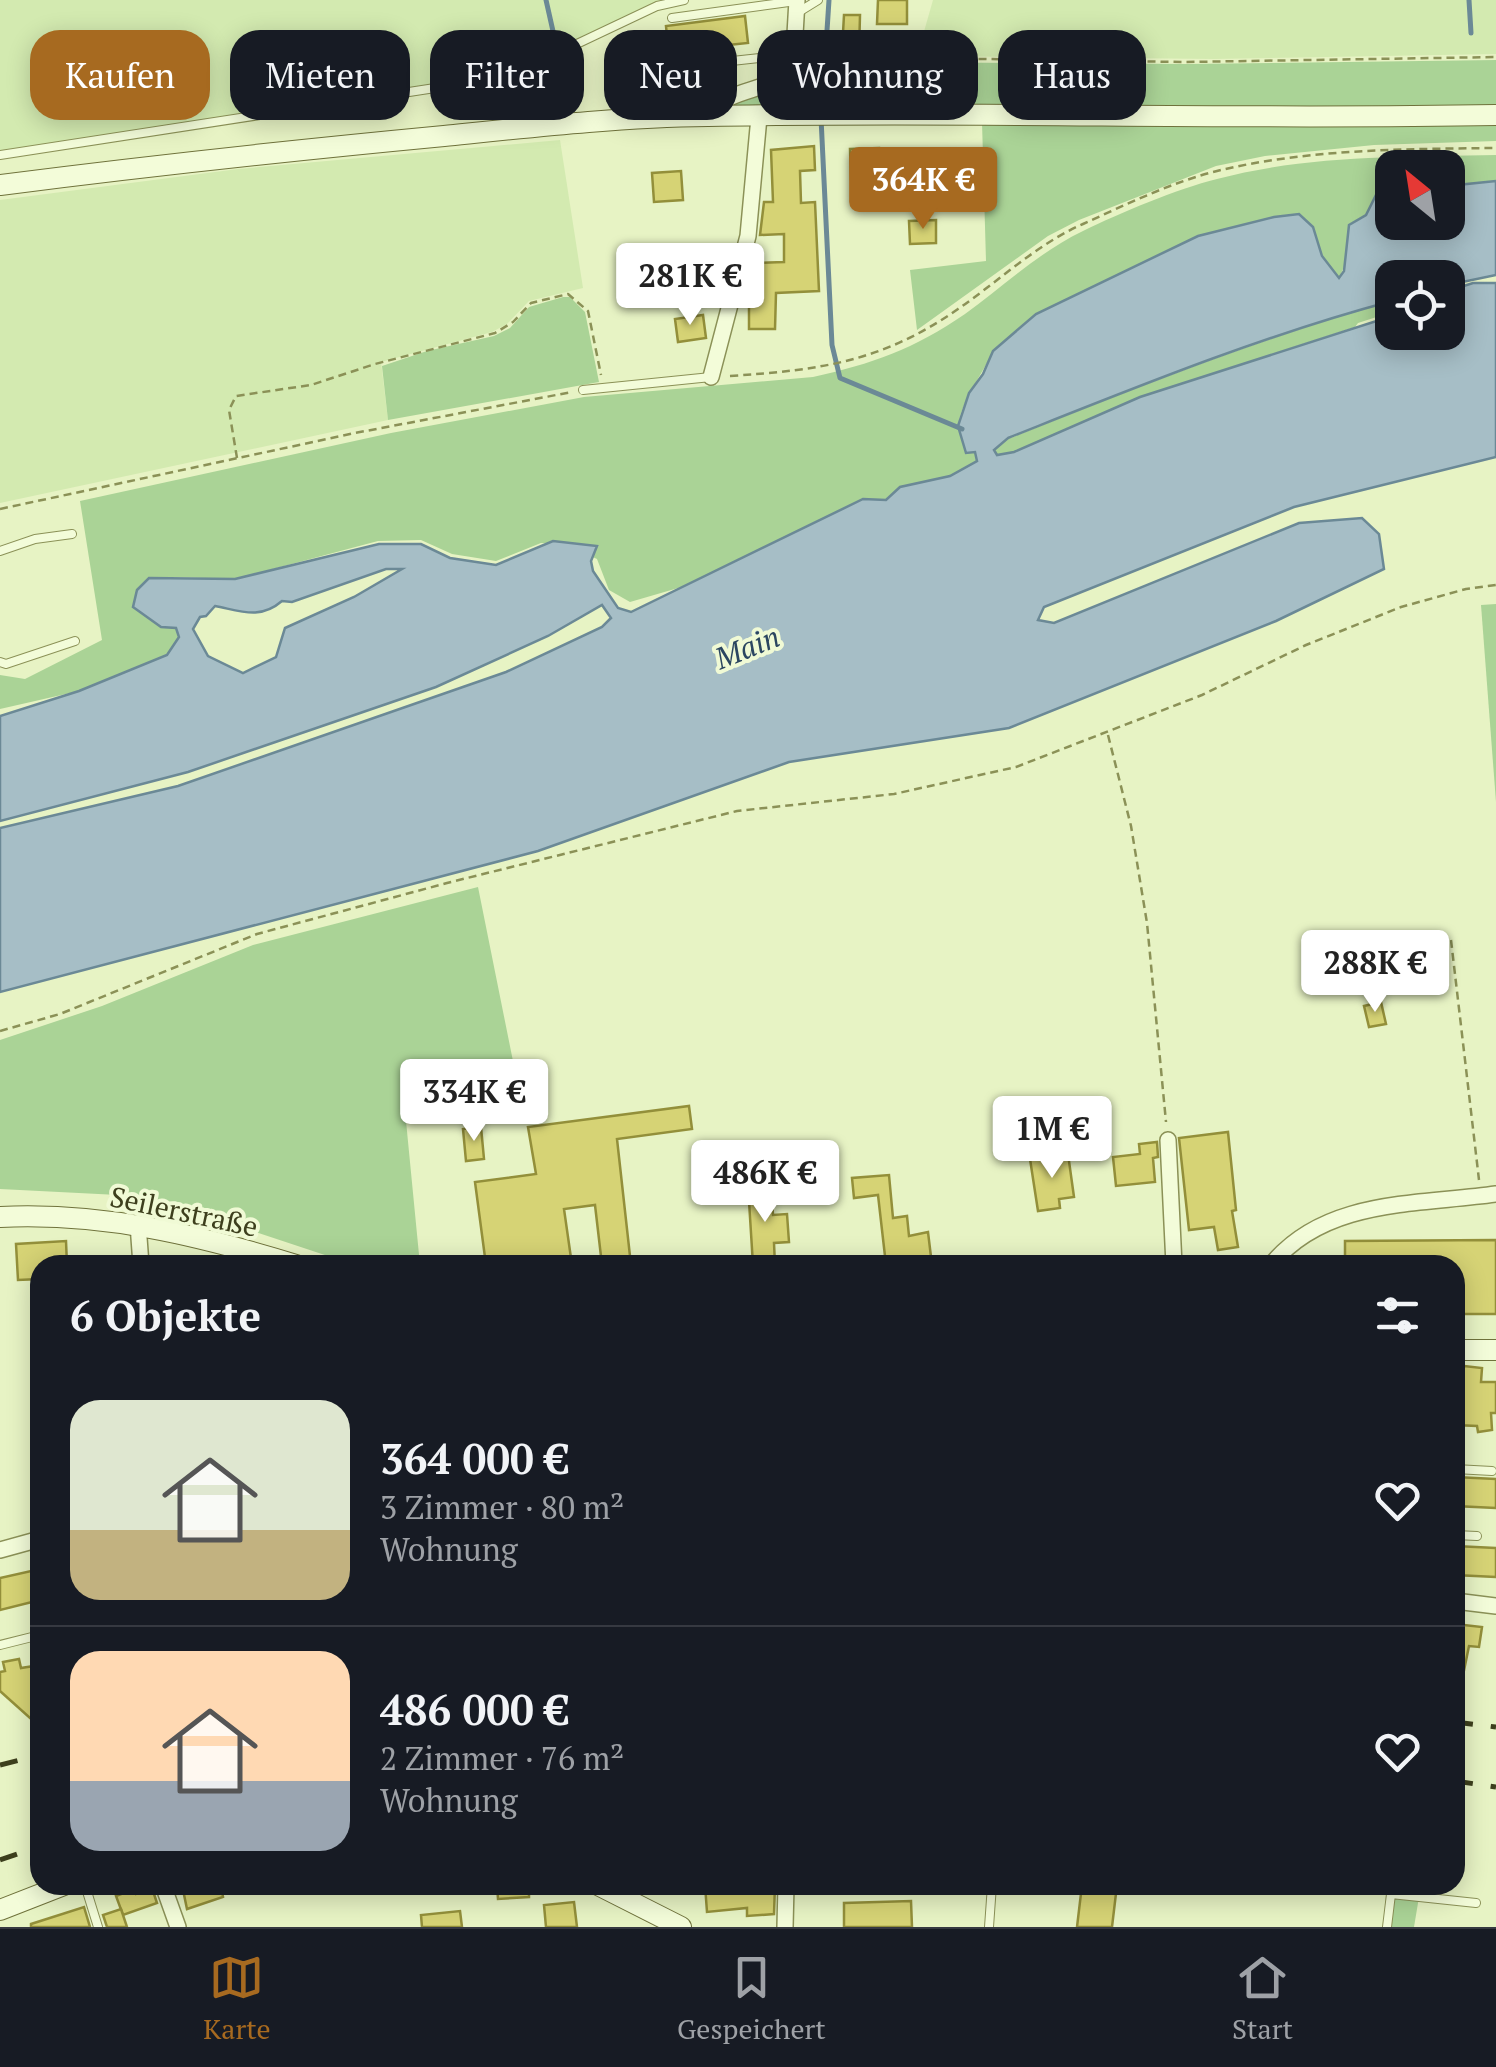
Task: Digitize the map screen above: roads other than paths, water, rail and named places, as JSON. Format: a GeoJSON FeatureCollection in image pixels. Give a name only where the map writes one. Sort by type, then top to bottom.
{"type":"FeatureCollection","features":[{"type":"Feature","properties":{"kind":"main road"},"geometry":{"type":"LineString","coordinates":[[978,115],[1496,115]]}},
{"type":"Feature","properties":{"kind":"main road"},"geometry":{"type":"LineString","coordinates":[[0,185],[240,155],[644,120]]}},
{"type":"Feature","properties":{"kind":"main road","name":"Seilerstraße"},"geometry":{"type":"LineString","coordinates":[[0,1217],[32,1215],[138,1224],[263,1255]]}},
{"type":"Feature","properties":{"kind":"main road"},"geometry":{"type":"LineString","coordinates":[[1465,1350],[1496,1350]]}},
{"type":"Feature","properties":{"kind":"main road"},"geometry":{"type":"LineString","coordinates":[[0,1910],[38,1895]]}},
{"type":"Feature","properties":{"kind":"main road"},"geometry":{"type":"LineString","coordinates":[[618,1895],[681,1927]]}},
{"type":"Feature","properties":{"kind":"street"},"geometry":{"type":"LineString","coordinates":[[795,30],[796,5]]}},
{"type":"Feature","properties":{"kind":"street"},"geometry":{"type":"LineString","coordinates":[[711,377],[748,236],[759,120]]}},
{"type":"Feature","properties":{"kind":"street"},"geometry":{"type":"LineString","coordinates":[[1168,1140],[1174,1255]]}},
{"type":"Feature","properties":{"kind":"street"},"geometry":{"type":"LineString","coordinates":[[1281,1255],[1313,1230],[1374,1208],[1435,1198],[1488,1195]]}},
{"type":"Feature","properties":{"kind":"street"},"geometry":{"type":"LineString","coordinates":[[138,1224],[140,1255]]}},
{"type":"Feature","properties":{"kind":"street"},"geometry":{"type":"LineString","coordinates":[[0,1550],[30,1542]]}},
{"type":"Feature","properties":{"kind":"street"},"geometry":{"type":"LineString","coordinates":[[1465,1602],[1496,1606]]}},
{"type":"Feature","properties":{"kind":"street"},"geometry":{"type":"LineString","coordinates":[[166,1895],[178,1927]]}},
{"type":"Feature","properties":{"kind":"street"},"geometry":{"type":"LineString","coordinates":[[785,1927],[786,1895]]}},
{"type":"Feature","properties":{"kind":"lane"},"geometry":{"type":"LineString","coordinates":[[0,155],[448,86],[543,60],[656,6],[684,0]]}},
{"type":"Feature","properties":{"kind":"lane"},"geometry":{"type":"LineString","coordinates":[[672,18],[818,0]]}},
{"type":"Feature","properties":{"kind":"lane"},"geometry":{"type":"LineString","coordinates":[[584,390],[711,377]]}},
{"type":"Feature","properties":{"kind":"lane"},"geometry":{"type":"LineString","coordinates":[[0,551],[35,539],[72,534]]}},
{"type":"Feature","properties":{"kind":"lane"},"geometry":{"type":"LineString","coordinates":[[0,662],[6,664],[75,641]]}},
{"type":"Feature","properties":{"kind":"lane"},"geometry":{"type":"LineString","coordinates":[[1465,1470],[1492,1471]]}},
{"type":"Feature","properties":{"kind":"lane"},"geometry":{"type":"LineString","coordinates":[[1465,1535],[1476,1536]]}},
{"type":"Feature","properties":{"kind":"lane"},"geometry":{"type":"LineString","coordinates":[[0,1645],[30,1637]]}},
{"type":"Feature","properties":{"kind":"lane"},"geometry":{"type":"LineString","coordinates":[[88,1895],[98,1927]]}},
{"type":"Feature","properties":{"kind":"lane"},"geometry":{"type":"LineString","coordinates":[[989,1927],[991,1895]]}},
{"type":"Feature","properties":{"kind":"lane"},"geometry":{"type":"LineString","coordinates":[[1387,1927],[1391,1895]]}},
{"type":"Feature","properties":{"kind":"lane"},"geometry":{"type":"LineString","coordinates":[[1400,1895],[1476,1903]]}},
{"type":"Feature","properties":{"kind":"water","name":"Main"},"geometry":{"type":"Polygon","coordinates":[[[1496,181],[1496,275],[1465,281],[1465,260],[1375,260],[1375,306],[1198,364],[1008,438],[994,450],[997,455],[1014,452],[1140,397],[1375,321],[1375,350],[1465,350],[1465,286],[1496,283],[1496,457],[1294,507],[1044,607],[1038,620],[1054,623],[1299,523],[1362,518],[1379,534],[1384,569],[1276,621],[1009,728],[789,762],[538,851],[0,992],[0,828],[178,786],[506,672],[602,627],[611,618],[602,605],[548,636],[436,687],[188,772],[0,821],[0,716],[79,691],[167,655],[179,637],[176,628],[161,627],[133,607],[137,590],[149,578],[235,579],[379,544],[421,544],[450,558],[496,565],[553,541],[597,546],[591,561],[593,571],[618,608],[631,612],[863,499],[886,500],[900,487],[950,476],[977,461],[975,452],[966,453],[958,426],[969,393],[993,351],[1036,314],[1198,236],[1299,214],[1313,227],[1322,256],[1339,278],[1344,271],[1349,225],[1366,215],[1375,197],[1375,240],[1465,240],[1465,184],[1496,181]],[[386,569],[258,612],[215,606],[200,617],[193,629],[208,656],[243,673],[276,657],[285,628],[354,597],[402,569],[386,569]]]}},
{"type":"Feature","properties":{"kind":"waterway"},"geometry":{"type":"LineString","coordinates":[[546,0],[553,30]]}},
{"type":"Feature","properties":{"kind":"waterway"},"geometry":{"type":"LineString","coordinates":[[827,30],[829,0]]}},
{"type":"Feature","properties":{"kind":"waterway"},"geometry":{"type":"LineString","coordinates":[[1469,0],[1471,33]]}},
{"type":"Feature","properties":{"kind":"waterway"},"geometry":{"type":"LineString","coordinates":[[821,120],[832,345],[840,378],[962,429]]}},
{"type":"Feature","properties":{"kind":"railway"},"geometry":{"type":"LineString","coordinates":[[1465,1723],[1496,1727]]}},
{"type":"Feature","properties":{"kind":"railway"},"geometry":{"type":"LineString","coordinates":[[0,1765],[30,1758]]}},
{"type":"Feature","properties":{"kind":"railway"},"geometry":{"type":"LineString","coordinates":[[1465,1782],[1496,1787]]}},
{"type":"Feature","properties":{"kind":"railway"},"geometry":{"type":"LineString","coordinates":[[0,1860],[30,1850]]}}]}
